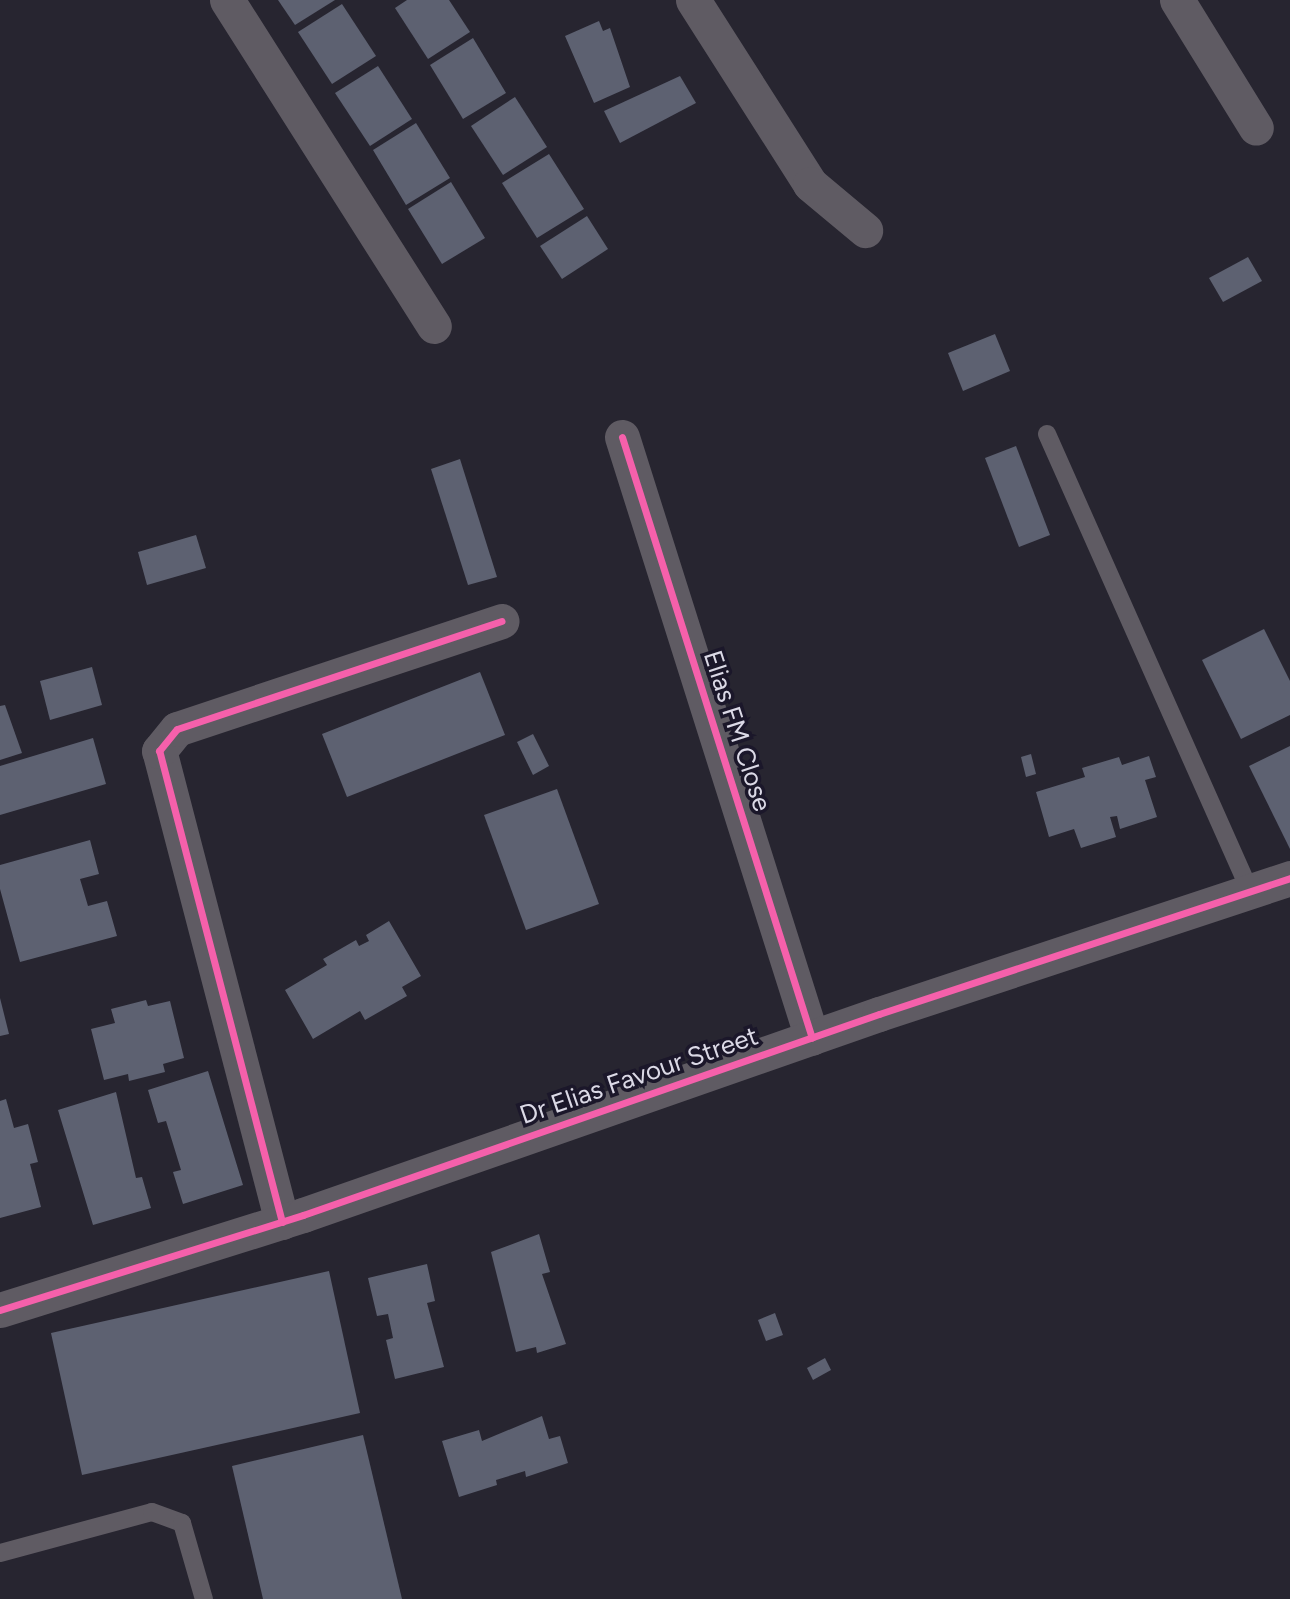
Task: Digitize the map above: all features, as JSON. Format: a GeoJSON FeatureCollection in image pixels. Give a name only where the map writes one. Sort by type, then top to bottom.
{"type":"FeatureCollection","features":[{"type":"Feature","properties":{"kind":"street"},"geometry":{"type":"LineString","coordinates":[[227,0],[434,326]]}},
{"type":"Feature","properties":{"kind":"street"},"geometry":{"type":"LineString","coordinates":[[693,0],[810,184],[865,230]]}},
{"type":"Feature","properties":{"kind":"street"},"geometry":{"type":"LineString","coordinates":[[1177,0],[1256,128]]}},
{"type":"Feature","properties":{"kind":"street","name":"Elias FM Close"},"geometry":{"type":"LineString","coordinates":[[622,437],[812,1038]]}},
{"type":"Feature","properties":{"kind":"street"},"geometry":{"type":"LineString","coordinates":[[282,1222],[159,751],[177,729],[502,621]]}},
{"type":"Feature","properties":{"kind":"street","name":"Dr Elias Favour Street"},"geometry":{"type":"LineString","coordinates":[[0,1310],[282,1222],[812,1038],[1290,878]]}},
{"type":"Feature","properties":{"kind":"lane"},"geometry":{"type":"LineString","coordinates":[[1047,434],[1250,891]]}},
{"type":"Feature","properties":{"kind":"lane"},"geometry":{"type":"LineString","coordinates":[[0,1553],[152,1512],[182,1523],[204,1599]]}},
{"type":"Feature","properties":{"kind":"building"},"geometry":{"type":"Polygon","coordinates":[[[278,0],[335,0],[295,25],[278,0]]]}},
{"type":"Feature","properties":{"kind":"building"},"geometry":{"type":"Polygon","coordinates":[[[407,0],[449,0],[470,32],[428,59],[395,8],[407,0]]]}},
{"type":"Feature","properties":{"kind":"building"},"geometry":{"type":"Polygon","coordinates":[[[342,4],[376,56],[332,84],[298,32],[342,4]]]}},
{"type":"Feature","properties":{"kind":"building"},"geometry":{"type":"Polygon","coordinates":[[[599,21],[603,31],[610,28],[630,87],[594,103],[565,36],[599,21]]]}},
{"type":"Feature","properties":{"kind":"building"},"geometry":{"type":"Polygon","coordinates":[[[473,38],[506,93],[463,119],[430,65],[473,38]]]}},
{"type":"Feature","properties":{"kind":"building"},"geometry":{"type":"Polygon","coordinates":[[[378,66],[412,119],[370,146],[335,93],[378,66]]]}},
{"type":"Feature","properties":{"kind":"building"},"geometry":{"type":"Polygon","coordinates":[[[680,76],[696,103],[620,143],[604,111],[680,76]]]}},
{"type":"Feature","properties":{"kind":"building"},"geometry":{"type":"Polygon","coordinates":[[[515,97],[547,147],[503,175],[471,126],[515,97]]]}},
{"type":"Feature","properties":{"kind":"building"},"geometry":{"type":"Polygon","coordinates":[[[416,123],[450,178],[406,205],[373,150],[416,123]]]}},
{"type":"Feature","properties":{"kind":"building"},"geometry":{"type":"Polygon","coordinates":[[[549,154],[584,209],[537,238],[502,183],[549,154]]]}},
{"type":"Feature","properties":{"kind":"building"},"geometry":{"type":"Polygon","coordinates":[[[451,182],[485,238],[442,264],[408,209],[451,182]]]}},
{"type":"Feature","properties":{"kind":"building"},"geometry":{"type":"Polygon","coordinates":[[[587,216],[608,249],[562,279],[540,246],[587,216]]]}},
{"type":"Feature","properties":{"kind":"building"},"geometry":{"type":"Polygon","coordinates":[[[1248,257],[1262,281],[1223,302],[1209,278],[1248,257]]]}},
{"type":"Feature","properties":{"kind":"building"},"geometry":{"type":"Polygon","coordinates":[[[995,334],[1010,371],[963,391],[948,353],[995,334]]]}},
{"type":"Feature","properties":{"kind":"building"},"geometry":{"type":"Polygon","coordinates":[[[1016,446],[1050,535],[1019,547],[985,458],[1016,446]]]}},
{"type":"Feature","properties":{"kind":"building"},"geometry":{"type":"Polygon","coordinates":[[[460,459],[497,577],[468,585],[431,469],[460,459]]]}},
{"type":"Feature","properties":{"kind":"building"},"geometry":{"type":"Polygon","coordinates":[[[196,535],[206,568],[147,585],[138,552],[196,535]]]}},
{"type":"Feature","properties":{"kind":"building"},"geometry":{"type":"Polygon","coordinates":[[[1264,629],[1290,681],[1290,715],[1241,739],[1202,660],[1264,629]]]}},
{"type":"Feature","properties":{"kind":"building"},"geometry":{"type":"Polygon","coordinates":[[[92,667],[102,705],[50,720],[40,681],[92,667]]]}},
{"type":"Feature","properties":{"kind":"building"},"geometry":{"type":"Polygon","coordinates":[[[480,672],[505,735],[347,797],[322,734],[480,672]]]}},
{"type":"Feature","properties":{"kind":"building"},"geometry":{"type":"Polygon","coordinates":[[[5,705],[22,753],[0,760],[0,706],[5,705]]]}},
{"type":"Feature","properties":{"kind":"building"},"geometry":{"type":"Polygon","coordinates":[[[533,734],[549,766],[533,775],[517,742],[533,734]]]}},
{"type":"Feature","properties":{"kind":"building"},"geometry":{"type":"Polygon","coordinates":[[[93,738],[106,784],[0,815],[0,766],[93,738]]]}},
{"type":"Feature","properties":{"kind":"building"},"geometry":{"type":"Polygon","coordinates":[[[1290,746],[1290,849],[1249,766],[1290,746]]]}},
{"type":"Feature","properties":{"kind":"building"},"geometry":{"type":"Polygon","coordinates":[[[1031,754],[1036,774],[1026,777],[1021,757],[1031,754]]]}},
{"type":"Feature","properties":{"kind":"building"},"geometry":{"type":"Polygon","coordinates":[[[1149,756],[1156,777],[1145,780],[1157,817],[1120,829],[1117,816],[1110,817],[1116,837],[1081,848],[1074,829],[1049,837],[1036,792],[1085,777],[1082,768],[1119,757],[1122,765],[1149,756]]]}},
{"type":"Feature","properties":{"kind":"building"},"geometry":{"type":"Polygon","coordinates":[[[557,789],[599,904],[526,930],[484,815],[557,789]]]}},
{"type":"Feature","properties":{"kind":"building"},"geometry":{"type":"Polygon","coordinates":[[[90,840],[99,874],[80,879],[88,906],[107,901],[117,936],[20,962],[0,889],[0,865],[90,840]]]}},
{"type":"Feature","properties":{"kind":"building"},"geometry":{"type":"Polygon","coordinates":[[[389,921],[421,976],[402,987],[407,996],[365,1020],[360,1011],[313,1039],[285,990],[327,965],[323,959],[356,940],[359,946],[369,941],[366,935],[389,921]]]}},
{"type":"Feature","properties":{"kind":"building"},"geometry":{"type":"Polygon","coordinates":[[[0,998],[9,1034],[0,1036],[0,998]]]}},
{"type":"Feature","properties":{"kind":"building"},"geometry":{"type":"Polygon","coordinates":[[[146,1000],[148,1006],[170,1001],[184,1058],[163,1064],[165,1072],[129,1081],[128,1074],[104,1080],[91,1029],[115,1023],[111,1009],[146,1000]]]}},
{"type":"Feature","properties":{"kind":"building"},"geometry":{"type":"Polygon","coordinates":[[[208,1071],[243,1185],[183,1204],[173,1172],[181,1170],[166,1121],[158,1123],[148,1090],[208,1071]]]}},
{"type":"Feature","properties":{"kind":"building"},"geometry":{"type":"Polygon","coordinates":[[[116,1092],[136,1178],[142,1177],[151,1208],[93,1225],[58,1110],[116,1092]]]}},
{"type":"Feature","properties":{"kind":"building"},"geometry":{"type":"Polygon","coordinates":[[[6,1099],[14,1128],[28,1124],[38,1162],[30,1164],[41,1207],[0,1218],[0,1101],[6,1099]]]}},
{"type":"Feature","properties":{"kind":"building"},"geometry":{"type":"Polygon","coordinates":[[[539,1234],[550,1272],[542,1274],[566,1344],[537,1353],[536,1347],[516,1352],[491,1252],[539,1234]]]}},
{"type":"Feature","properties":{"kind":"building"},"geometry":{"type":"Polygon","coordinates":[[[427,1264],[435,1301],[427,1303],[444,1367],[395,1379],[386,1340],[393,1338],[388,1314],[377,1316],[368,1278],[427,1264]]]}},
{"type":"Feature","properties":{"kind":"building"},"geometry":{"type":"Polygon","coordinates":[[[329,1271],[360,1413],[82,1475],[51,1333],[329,1271]]]}},
{"type":"Feature","properties":{"kind":"building"},"geometry":{"type":"Polygon","coordinates":[[[775,1313],[783,1335],[766,1341],[758,1320],[775,1313]]]}},
{"type":"Feature","properties":{"kind":"building"},"geometry":{"type":"Polygon","coordinates":[[[825,1358],[831,1370],[813,1380],[807,1368],[825,1358]]]}},
{"type":"Feature","properties":{"kind":"building"},"geometry":{"type":"Polygon","coordinates":[[[542,1416],[549,1439],[560,1436],[568,1463],[526,1477],[525,1471],[496,1480],[497,1485],[459,1497],[442,1441],[479,1430],[482,1441],[542,1416]]]}},
{"type":"Feature","properties":{"kind":"building"},"geometry":{"type":"Polygon","coordinates":[[[363,1435],[402,1599],[263,1599],[232,1466],[363,1435]]]}},
{"type":"Feature","properties":{"kind":"cycle path"},"geometry":{"type":"LineString","coordinates":[[622,437],[812,1038]]}},
{"type":"Feature","properties":{"kind":"cycle path"},"geometry":{"type":"LineString","coordinates":[[282,1222],[159,751],[177,729],[502,621]]}},
{"type":"Feature","properties":{"kind":"cycle path"},"geometry":{"type":"LineString","coordinates":[[0,1310],[303,1215],[879,1014],[1290,878]]}}]}
